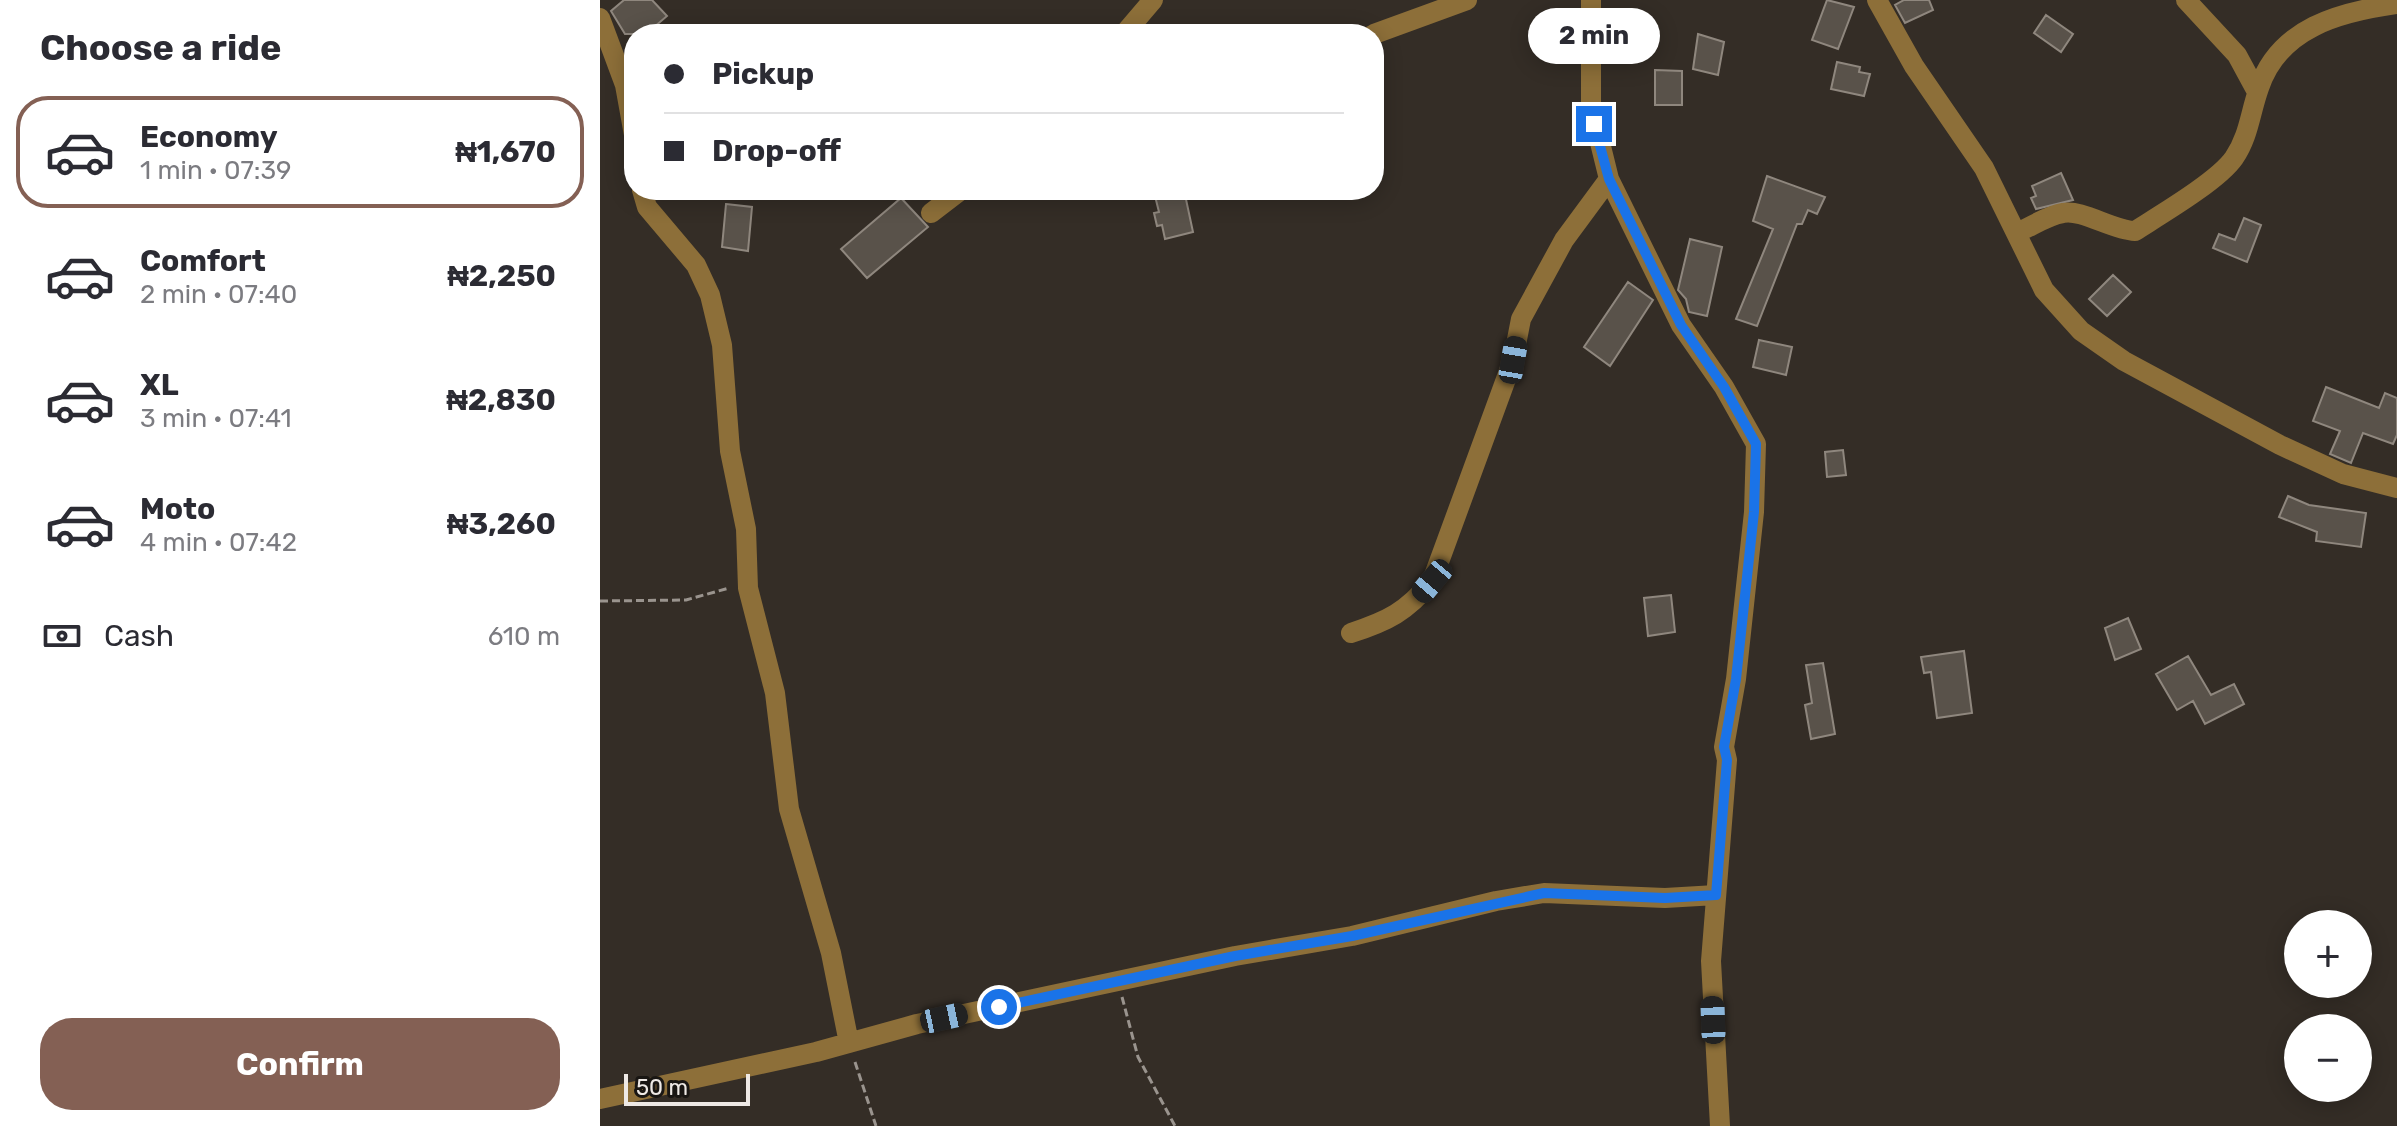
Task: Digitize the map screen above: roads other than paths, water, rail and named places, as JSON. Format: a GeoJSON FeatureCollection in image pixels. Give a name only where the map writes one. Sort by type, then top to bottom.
{"type":"FeatureCollection","features":[{"type":"Feature","properties":{"kind":"street"},"geometry":{"type":"LineString","coordinates":[[1133,24],[1153,0]]}},
{"type":"Feature","properties":{"kind":"street"},"geometry":{"type":"LineString","coordinates":[[1384,30],[1467,0]]}},
{"type":"Feature","properties":{"kind":"street"},"geometry":{"type":"LineString","coordinates":[[1591,0],[1591,106],[1609,179],[1681,325],[1724,387],[1756,444],[1754,512],[1736,679],[1724,747],[1727,760],[1711,961],[1720,1126]]}},
{"type":"Feature","properties":{"kind":"street"},"geometry":{"type":"LineString","coordinates":[[1877,0],[1914,66],[1984,168],[2044,290],[2081,331],[2124,361],[2280,445],[2343,474],[2397,488]]}},
{"type":"Feature","properties":{"kind":"street"},"geometry":{"type":"LineString","coordinates":[[2186,0],[2237,55],[2257,92]]}},
{"type":"Feature","properties":{"kind":"street"},"geometry":{"type":"LineString","coordinates":[[2016,233],[2059,213],[2072,212],[2116,230],[2135,231],[2232,161],[2249,131],[2257,92],[2268,61],[2292,40],[2334,16],[2397,4]]}},
{"type":"Feature","properties":{"kind":"street"},"geometry":{"type":"LineString","coordinates":[[600,18],[624,82]]}},
{"type":"Feature","properties":{"kind":"street"},"geometry":{"type":"LineString","coordinates":[[1351,633],[1390,621],[1416,600],[1432,581],[1513,360],[1521,319],[1564,240],[1609,179]]}},
{"type":"Feature","properties":{"kind":"street"},"geometry":{"type":"LineString","coordinates":[[645,200],[647,207],[696,265],[710,295],[722,345],[730,451],[746,529],[747,581],[775,693],[789,809],[831,953],[849,1043]]}},
{"type":"Feature","properties":{"kind":"street"},"geometry":{"type":"LineString","coordinates":[[931,213],[948,200]]}},
{"type":"Feature","properties":{"kind":"street"},"geometry":{"type":"LineString","coordinates":[[600,1099],[849,1043],[917,1024],[1235,956],[1352,936],[1544,893],[1665,898],[1716,895]]}}]}
